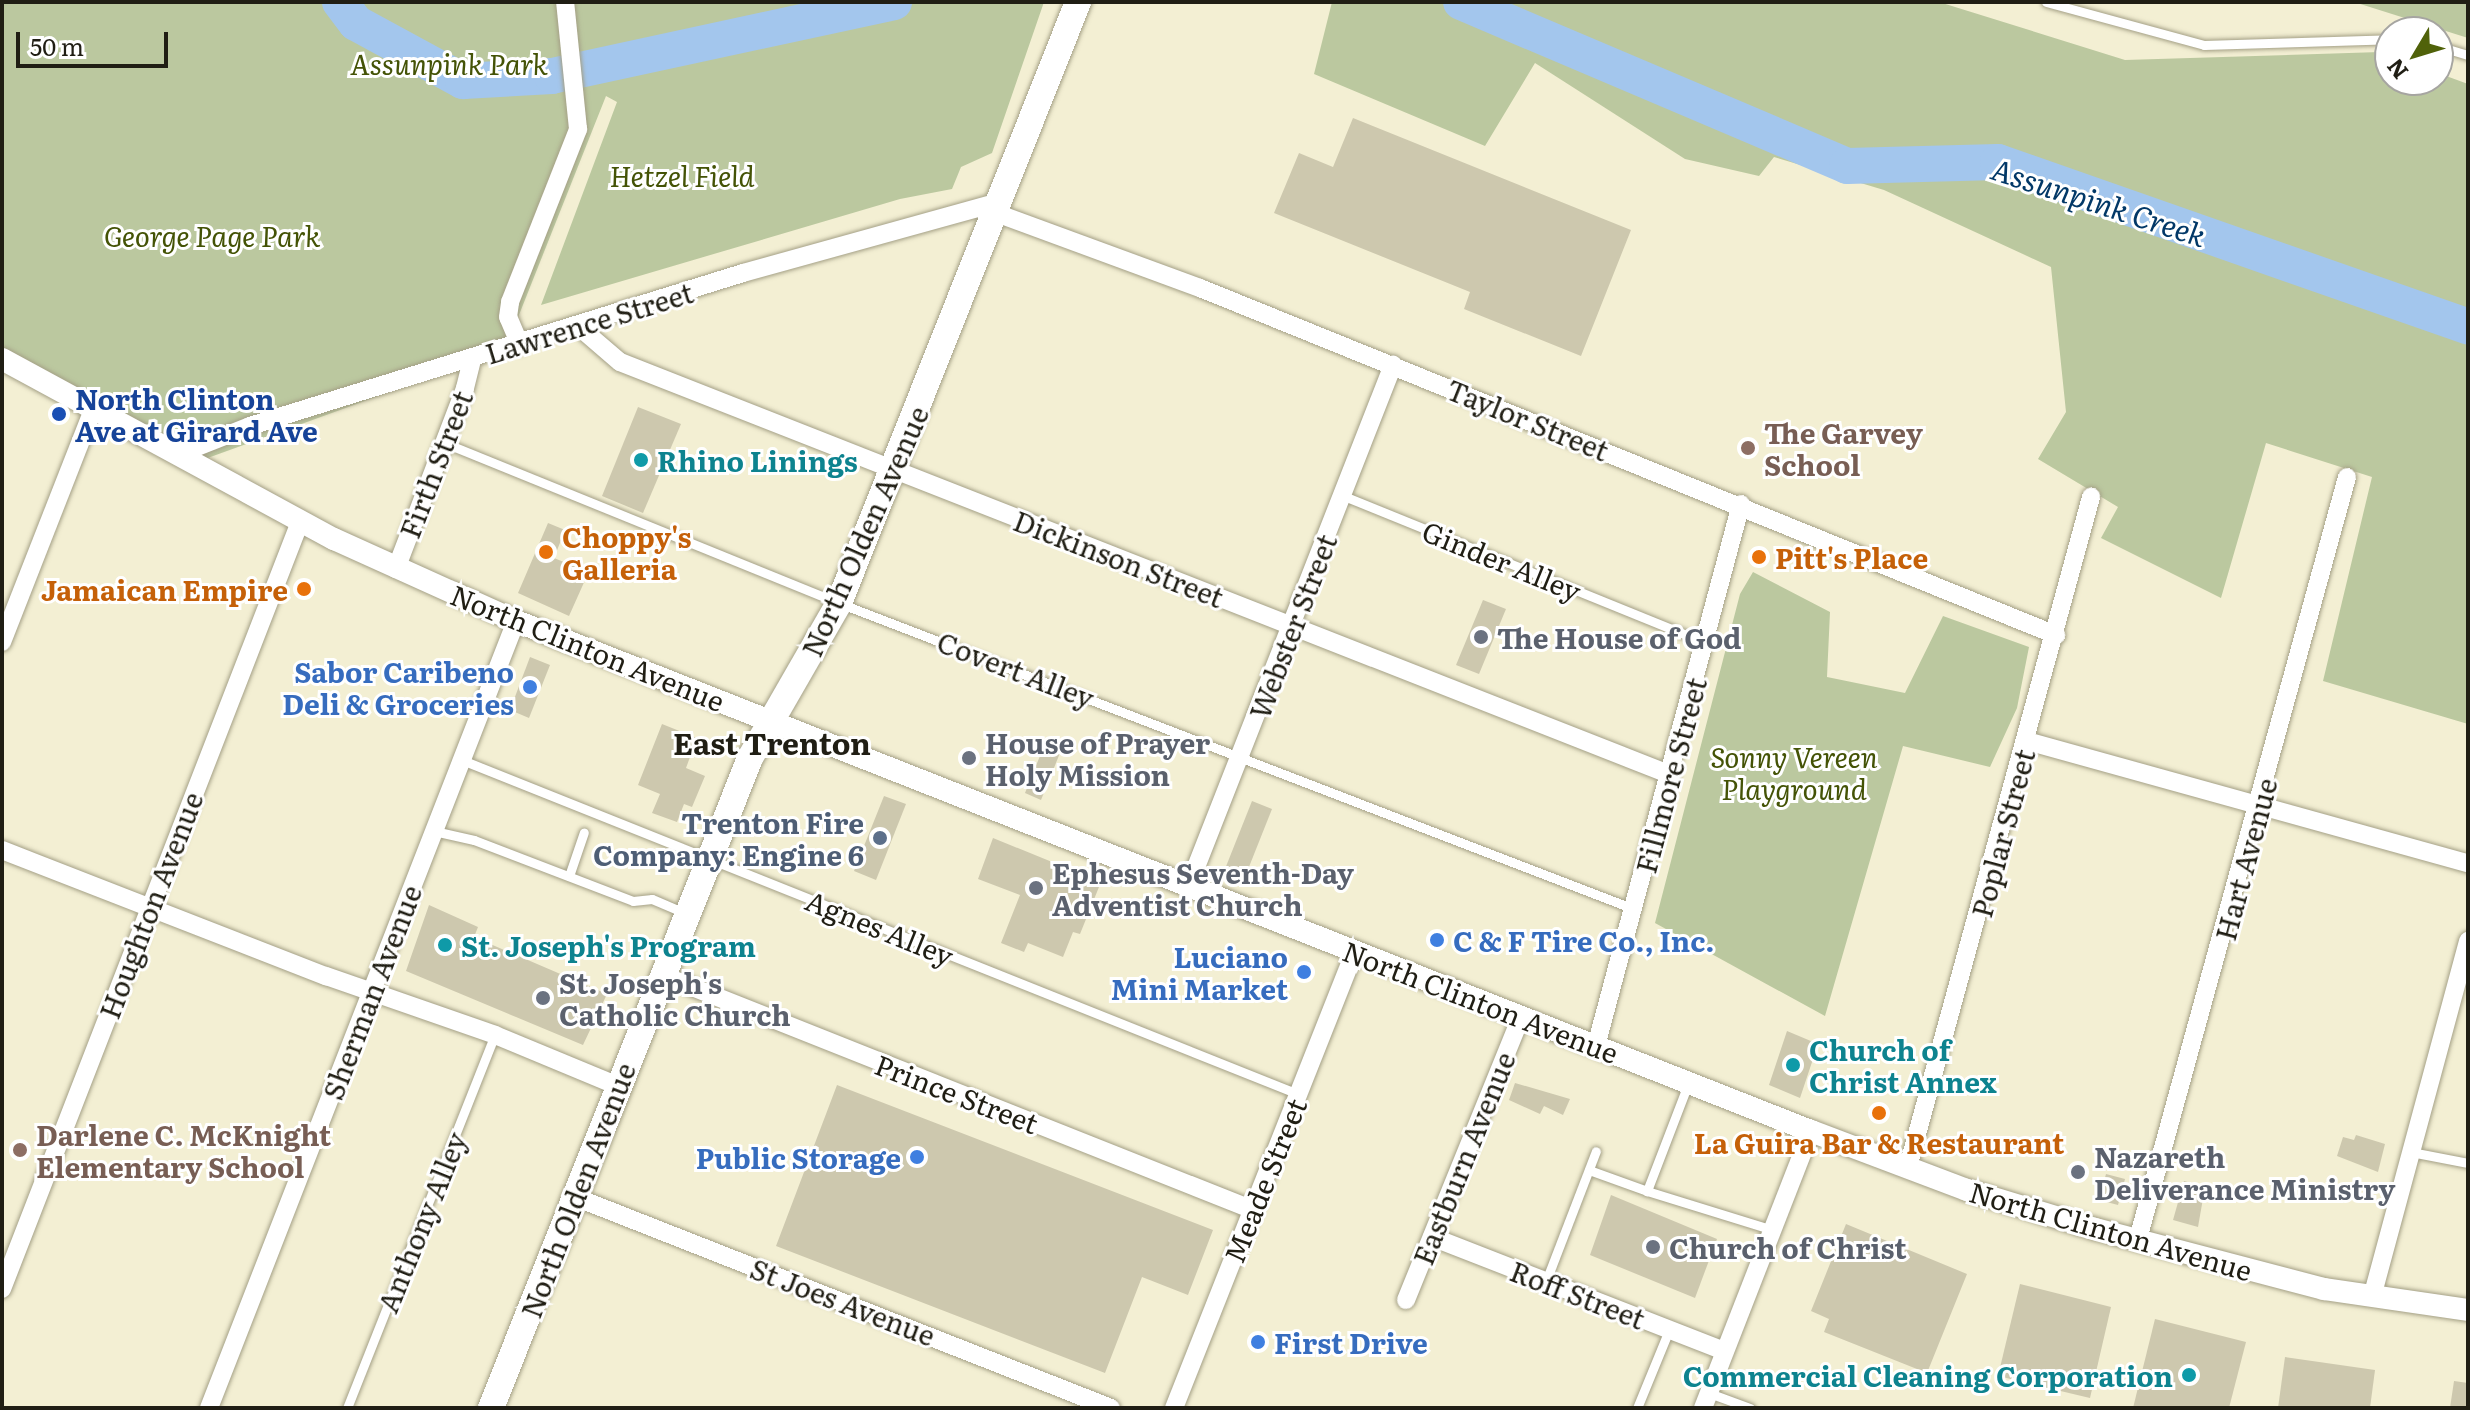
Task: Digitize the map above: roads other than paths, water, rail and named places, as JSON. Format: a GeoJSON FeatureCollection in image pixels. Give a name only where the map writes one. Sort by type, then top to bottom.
{"type":"FeatureCollection","features":[{"type":"Feature","properties":{"kind":"main road","name":"North Olden Avenue"},"geometry":{"type":"LineString","coordinates":[[491,1408],[750,758],[839,603],[1078,3]]}},
{"type":"Feature","properties":{"kind":"street"},"geometry":{"type":"LineString","coordinates":[[520,345],[508,317],[510,302],[572,151],[578,95],[565,2]]}},
{"type":"Feature","properties":{"kind":"street","name":"Lawrence Street"},"geometry":{"type":"LineString","coordinates":[[179,454],[472,359],[925,219],[999,207]]}},
{"type":"Feature","properties":{"kind":"street","name":"Taylor Street"},"geometry":{"type":"LineString","coordinates":[[999,207],[1741,504],[2056,635]]}},
{"type":"Feature","properties":{"kind":"street","name":"Dickinson Street"},"geometry":{"type":"LineString","coordinates":[[578,326],[620,362],[1671,775]]}},
{"type":"Feature","properties":{"kind":"street","name":"North Clinton Avenue"},"geometry":{"type":"LineString","coordinates":[[2,359],[300,522],[396,569],[516,621],[1688,1084],[1967,1190],[2324,1289],[2468,1310]]}},
{"type":"Feature","properties":{"kind":"street","name":"Firth Street"},"geometry":{"type":"LineString","coordinates":[[396,569],[445,443],[472,359]]}},
{"type":"Feature","properties":{"kind":"street","name":"Webster Street"},"geometry":{"type":"LineString","coordinates":[[1189,885],[1393,365]]}},
{"type":"Feature","properties":{"kind":"street"},"geometry":{"type":"LineString","coordinates":[[2,642],[8,610],[93,410]]}},
{"type":"Feature","properties":{"kind":"street","name":"Hart Avenue"},"geometry":{"type":"LineString","coordinates":[[2138,1239],[2260,805],[2347,477]]}},
{"type":"Feature","properties":{"kind":"street","name":"Poplar Street"},"geometry":{"type":"LineString","coordinates":[[1908,1167],[2056,635],[2091,497]]}},
{"type":"Feature","properties":{"kind":"street","name":"Fillmore Street"},"geometry":{"type":"LineString","coordinates":[[1596,1046],[1671,775],[1741,504]]}},
{"type":"Feature","properties":{"kind":"street","name":"Houghton Avenue"},"geometry":{"type":"LineString","coordinates":[[2,1289],[147,908],[300,522]]}},
{"type":"Feature","properties":{"kind":"street","name":"Sherman Avenue"},"geometry":{"type":"LineString","coordinates":[[209,1408],[516,621]]}},
{"type":"Feature","properties":{"kind":"street"},"geometry":{"type":"LineString","coordinates":[[2027,741],[2468,863]]}},
{"type":"Feature","properties":{"kind":"street"},"geometry":{"type":"LineString","coordinates":[[2,850],[147,908],[495,1035],[618,1086]]}},
{"type":"Feature","properties":{"kind":"street"},"geometry":{"type":"LineString","coordinates":[[2372,1297],[2468,941]]}},
{"type":"Feature","properties":{"kind":"street","name":"Meade Street"},"geometry":{"type":"LineString","coordinates":[[1174,1408],[1355,952]]}},
{"type":"Feature","properties":{"kind":"street","name":"Prince Street"},"geometry":{"type":"LineString","coordinates":[[662,975],[1253,1210]]}},
{"type":"Feature","properties":{"kind":"street","name":"Eastburn Avenue"},"geometry":{"type":"LineString","coordinates":[[1406,1300],[1521,1017]]}},
{"type":"Feature","properties":{"kind":"street"},"geometry":{"type":"LineString","coordinates":[[1706,1401],[1811,1131]]}},
{"type":"Feature","properties":{"kind":"street","name":"St Joes Avenue"},"geometry":{"type":"LineString","coordinates":[[575,1197],[1111,1408]]}},
{"type":"Feature","properties":{"kind":"street","name":"Roff Street"},"geometry":{"type":"LineString","coordinates":[[1432,1237],[1725,1351]]}},
{"type":"Feature","properties":{"kind":"lane"},"geometry":{"type":"LineString","coordinates":[[2046,2],[2204,45],[2374,40]]}},
{"type":"Feature","properties":{"kind":"lane","name":"Covert Alley"},"geometry":{"type":"LineString","coordinates":[[445,443],[839,603],[1634,909]]}},
{"type":"Feature","properties":{"kind":"lane","name":"Ginder Alley"},"geometry":{"type":"LineString","coordinates":[[1344,496],[1704,642]]}},
{"type":"Feature","properties":{"kind":"lane","name":"Agnes Alley"},"geometry":{"type":"LineString","coordinates":[[462,760],[1298,1094]]}},
{"type":"Feature","properties":{"kind":"lane"},"geometry":{"type":"LineString","coordinates":[[434,831],[474,840],[633,901],[652,899],[687,914]]}},
{"type":"Feature","properties":{"kind":"lane"},"geometry":{"type":"LineString","coordinates":[[569,876],[584,832]]}},
{"type":"Feature","properties":{"kind":"lane","name":"Anthony Alley"},"geometry":{"type":"LineString","coordinates":[[347,1408],[495,1035]]}},
{"type":"Feature","properties":{"kind":"lane"},"geometry":{"type":"LineString","coordinates":[[1647,1191],[1688,1084]]}},
{"type":"Feature","properties":{"kind":"lane"},"geometry":{"type":"LineString","coordinates":[[1546,1281],[1596,1151]]}},
{"type":"Feature","properties":{"kind":"lane"},"geometry":{"type":"LineString","coordinates":[[2411,1152],[2468,1163]]}},
{"type":"Feature","properties":{"kind":"lane"},"geometry":{"type":"LineString","coordinates":[[1589,1170],[1773,1230]]}},
{"type":"Feature","properties":{"kind":"lane"},"geometry":{"type":"LineString","coordinates":[[1637,1408],[1669,1330]]}},
{"type":"Feature","properties":{"kind":"lane"},"geometry":{"type":"LineString","coordinates":[[1706,1401],[1750,1408]]}},
{"type":"Feature","properties":{"kind":"waterway","name":"Assunpink Creek"},"geometry":{"type":"LineString","coordinates":[[340,2],[356,23],[463,81],[552,76],[894,2]]}},
{"type":"Feature","properties":{"kind":"waterway","name":"Assunpink Creek"},"geometry":{"type":"LineString","coordinates":[[1461,2],[1847,166],[1998,162],[2468,327]]}},
{"type":"Feature","properties":{"kind":"place","name":"North Clinton Ave at Girard Ave"},"geometry":{"type":"Point","coordinates":[59,414]}},
{"type":"Feature","properties":{"kind":"place","name":"The Garvey School"},"geometry":{"type":"Point","coordinates":[1748,448]}},
{"type":"Feature","properties":{"kind":"place","name":"Rhino Linings"},"geometry":{"type":"Point","coordinates":[641,460]}},
{"type":"Feature","properties":{"kind":"place","name":"Choppy's Galleria"},"geometry":{"type":"Point","coordinates":[546,552]}},
{"type":"Feature","properties":{"kind":"place","name":"Pitt's Place"},"geometry":{"type":"Point","coordinates":[1759,557]}},
{"type":"Feature","properties":{"kind":"place","name":"Jamaican Empire"},"geometry":{"type":"Point","coordinates":[304,589]}},
{"type":"Feature","properties":{"kind":"place","name":"The House of God"},"geometry":{"type":"Point","coordinates":[1481,637]}},
{"type":"Feature","properties":{"kind":"place","name":"Sabor Caribeno Deli & Groceries"},"geometry":{"type":"Point","coordinates":[530,687]}},
{"type":"Feature","properties":{"kind":"place","name":"House of Prayer Holy Mission"},"geometry":{"type":"Point","coordinates":[969,758]}},
{"type":"Feature","properties":{"kind":"place","name":"Trenton Fire Company: Engine 6"},"geometry":{"type":"Point","coordinates":[880,838]}},
{"type":"Feature","properties":{"kind":"place","name":"Ephesus Seventh-Day Adventist Church"},"geometry":{"type":"Point","coordinates":[1036,888]}},
{"type":"Feature","properties":{"kind":"place","name":"C & F Tire Co., Inc."},"geometry":{"type":"Point","coordinates":[1437,940]}},
{"type":"Feature","properties":{"kind":"place","name":"St. Joseph's Program"},"geometry":{"type":"Point","coordinates":[445,945]}},
{"type":"Feature","properties":{"kind":"place","name":"Luciano Mini Market"},"geometry":{"type":"Point","coordinates":[1304,972]}},
{"type":"Feature","properties":{"kind":"place","name":"St. Joseph's Catholic Church"},"geometry":{"type":"Point","coordinates":[543,998]}},
{"type":"Feature","properties":{"kind":"place","name":"Church of Christ Annex"},"geometry":{"type":"Point","coordinates":[1793,1065]}},
{"type":"Feature","properties":{"kind":"place","name":"La Guira Bar & Restaurant"},"geometry":{"type":"Point","coordinates":[1879,1113]}},
{"type":"Feature","properties":{"kind":"place","name":"Darlene C. McKnight Elementary School"},"geometry":{"type":"Point","coordinates":[20,1150]}},
{"type":"Feature","properties":{"kind":"place","name":"Public Storage"},"geometry":{"type":"Point","coordinates":[917,1157]}},
{"type":"Feature","properties":{"kind":"place","name":"Nazareth Deliverance Ministry"},"geometry":{"type":"Point","coordinates":[2078,1172]}},
{"type":"Feature","properties":{"kind":"place","name":"Church of Christ"},"geometry":{"type":"Point","coordinates":[1653,1247]}},
{"type":"Feature","properties":{"kind":"place","name":"First Drive"},"geometry":{"type":"Point","coordinates":[1258,1342]}},
{"type":"Feature","properties":{"kind":"place","name":"Commercial Cleaning Corporation"},"geometry":{"type":"Point","coordinates":[2189,1375]}},
{"type":"Feature","properties":{"kind":"district","name":"East Trenton"},"geometry":{"type":"Point","coordinates":[772,742]}},
{"type":"Feature","properties":{"kind":"park label","name":"Assunpink Park"},"geometry":{"type":"Point","coordinates":[449,63]}},
{"type":"Feature","properties":{"kind":"park label","name":"Hetzel Field"},"geometry":{"type":"Point","coordinates":[682,175]}},
{"type":"Feature","properties":{"kind":"park label","name":"George Page Park"},"geometry":{"type":"Point","coordinates":[212,235]}},
{"type":"Feature","properties":{"kind":"park label","name":"Sonny Vereen Playground"},"geometry":{"type":"Point","coordinates":[1794,772]}}]}
